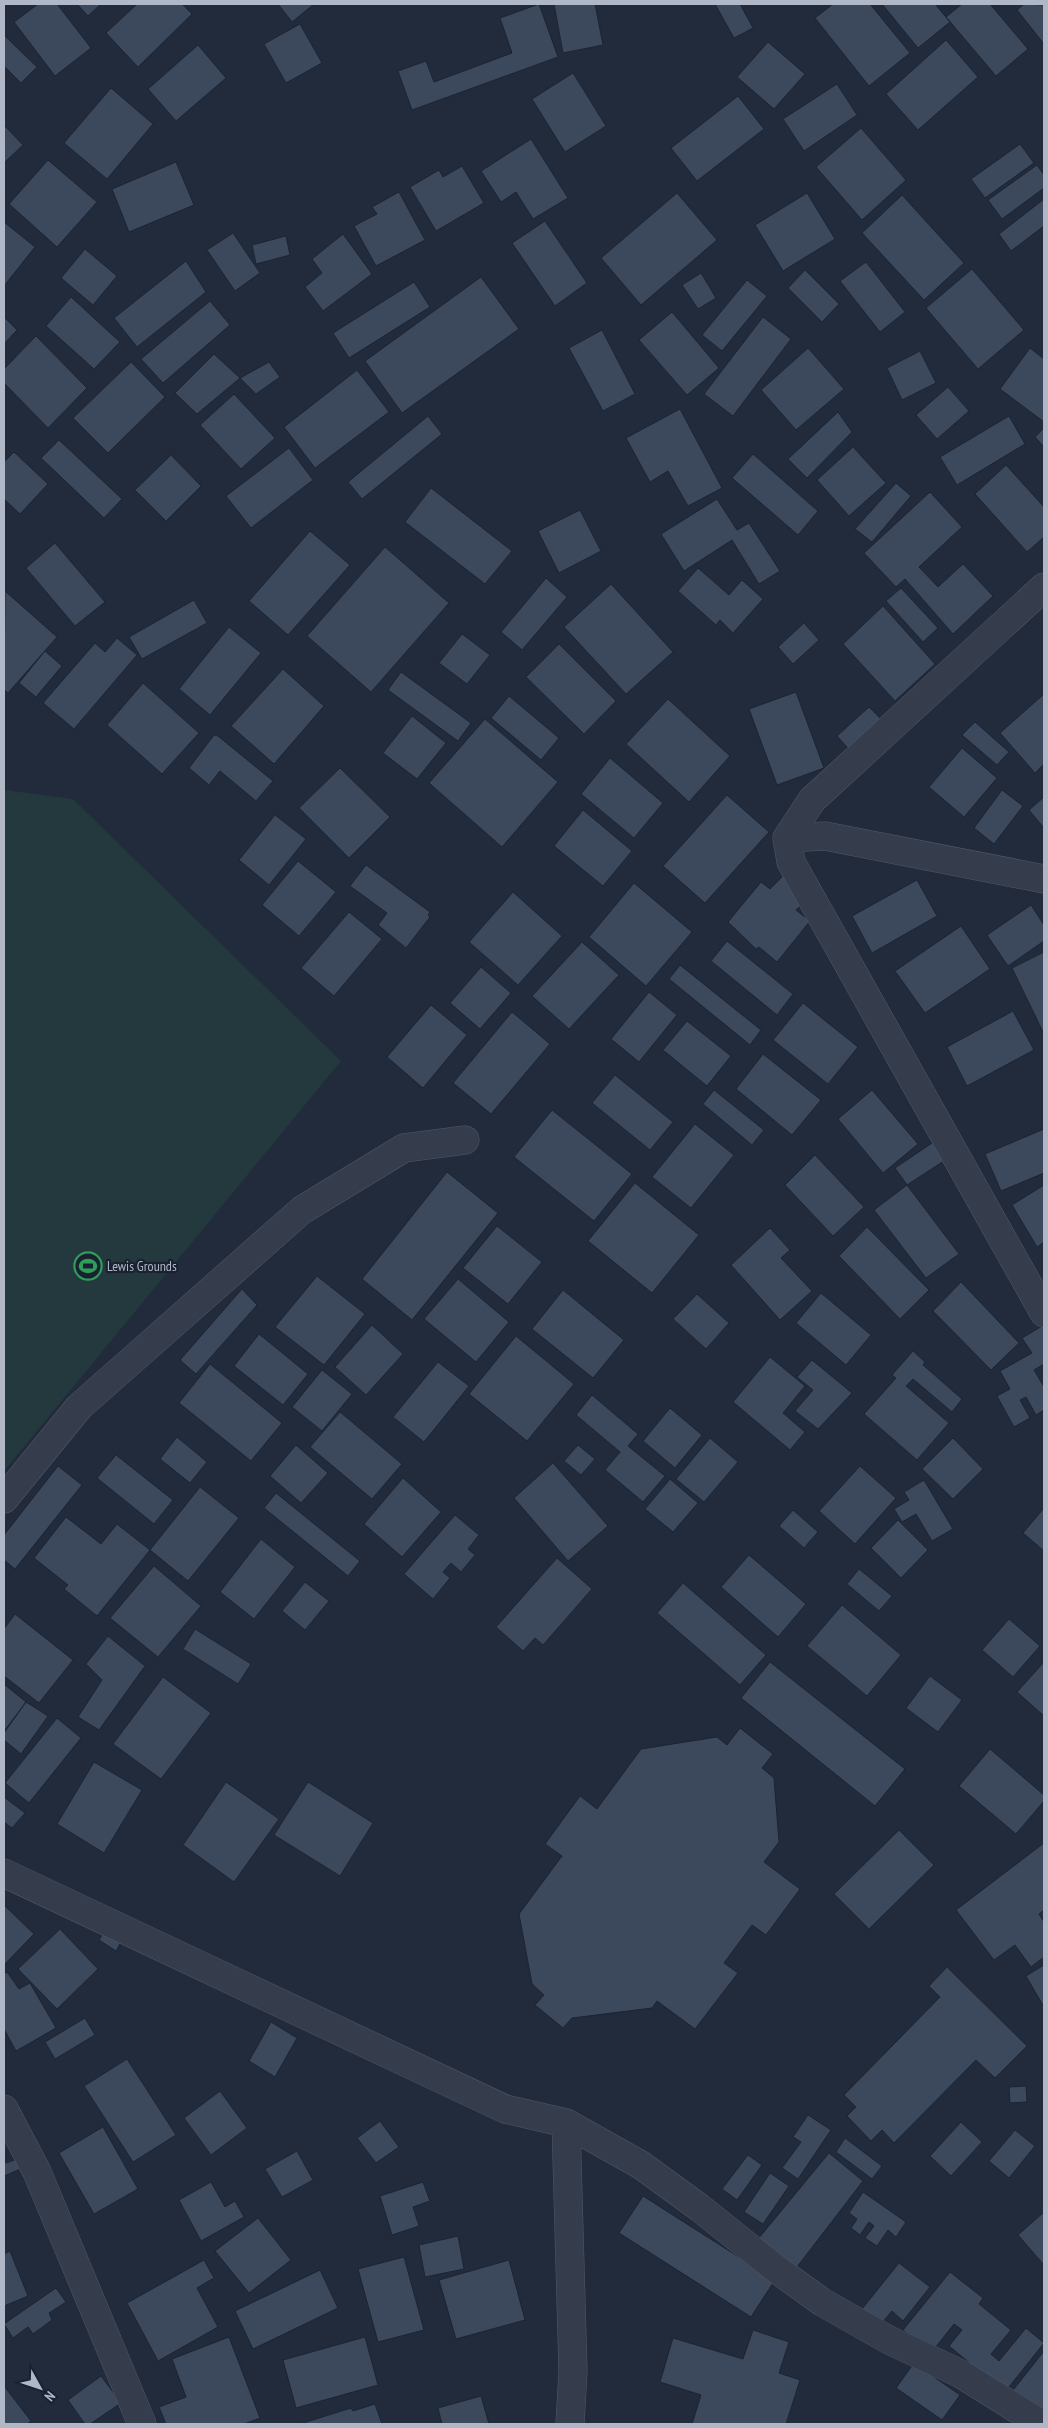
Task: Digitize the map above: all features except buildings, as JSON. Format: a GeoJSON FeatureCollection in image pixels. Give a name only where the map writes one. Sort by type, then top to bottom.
{"type":"FeatureCollection","features":[{"type":"Feature","properties":{"kind":"street"},"geometry":{"type":"LineString","coordinates":[[1044,587],[812,800],[787,838],[791,862],[1044,1313]]}},
{"type":"Feature","properties":{"kind":"street"},"geometry":{"type":"LineString","coordinates":[[787,838],[825,836],[1044,879]]}},
{"type":"Feature","properties":{"kind":"street"},"geometry":{"type":"LineString","coordinates":[[4,1499],[79,1407],[302,1210],[404,1148],[465,1140]]}},
{"type":"Feature","properties":{"kind":"street"},"geometry":{"type":"LineString","coordinates":[[4,1873],[505,2109],[566,2123],[641,2165],[666,2182],[775,2268],[822,2302],[889,2340],[961,2374],[1041,2424]]}},
{"type":"Feature","properties":{"kind":"street"},"geometry":{"type":"LineString","coordinates":[[4,2108],[37,2172],[142,2424]]}},
{"type":"Feature","properties":{"kind":"street"},"geometry":{"type":"LineString","coordinates":[[566,2123],[573,2371],[570,2424]]}},
{"type":"Feature","properties":{"kind":"green space","name":"Lewis Grounds"},"geometry":{"type":"Polygon","coordinates":[[[4,790],[73,799],[341,1061],[4,1471],[4,790]]]}},
{"type":"Feature","properties":{"kind":"place","name":"Lewis Grounds"},"geometry":{"type":"Point","coordinates":[88,1266]}}]}
